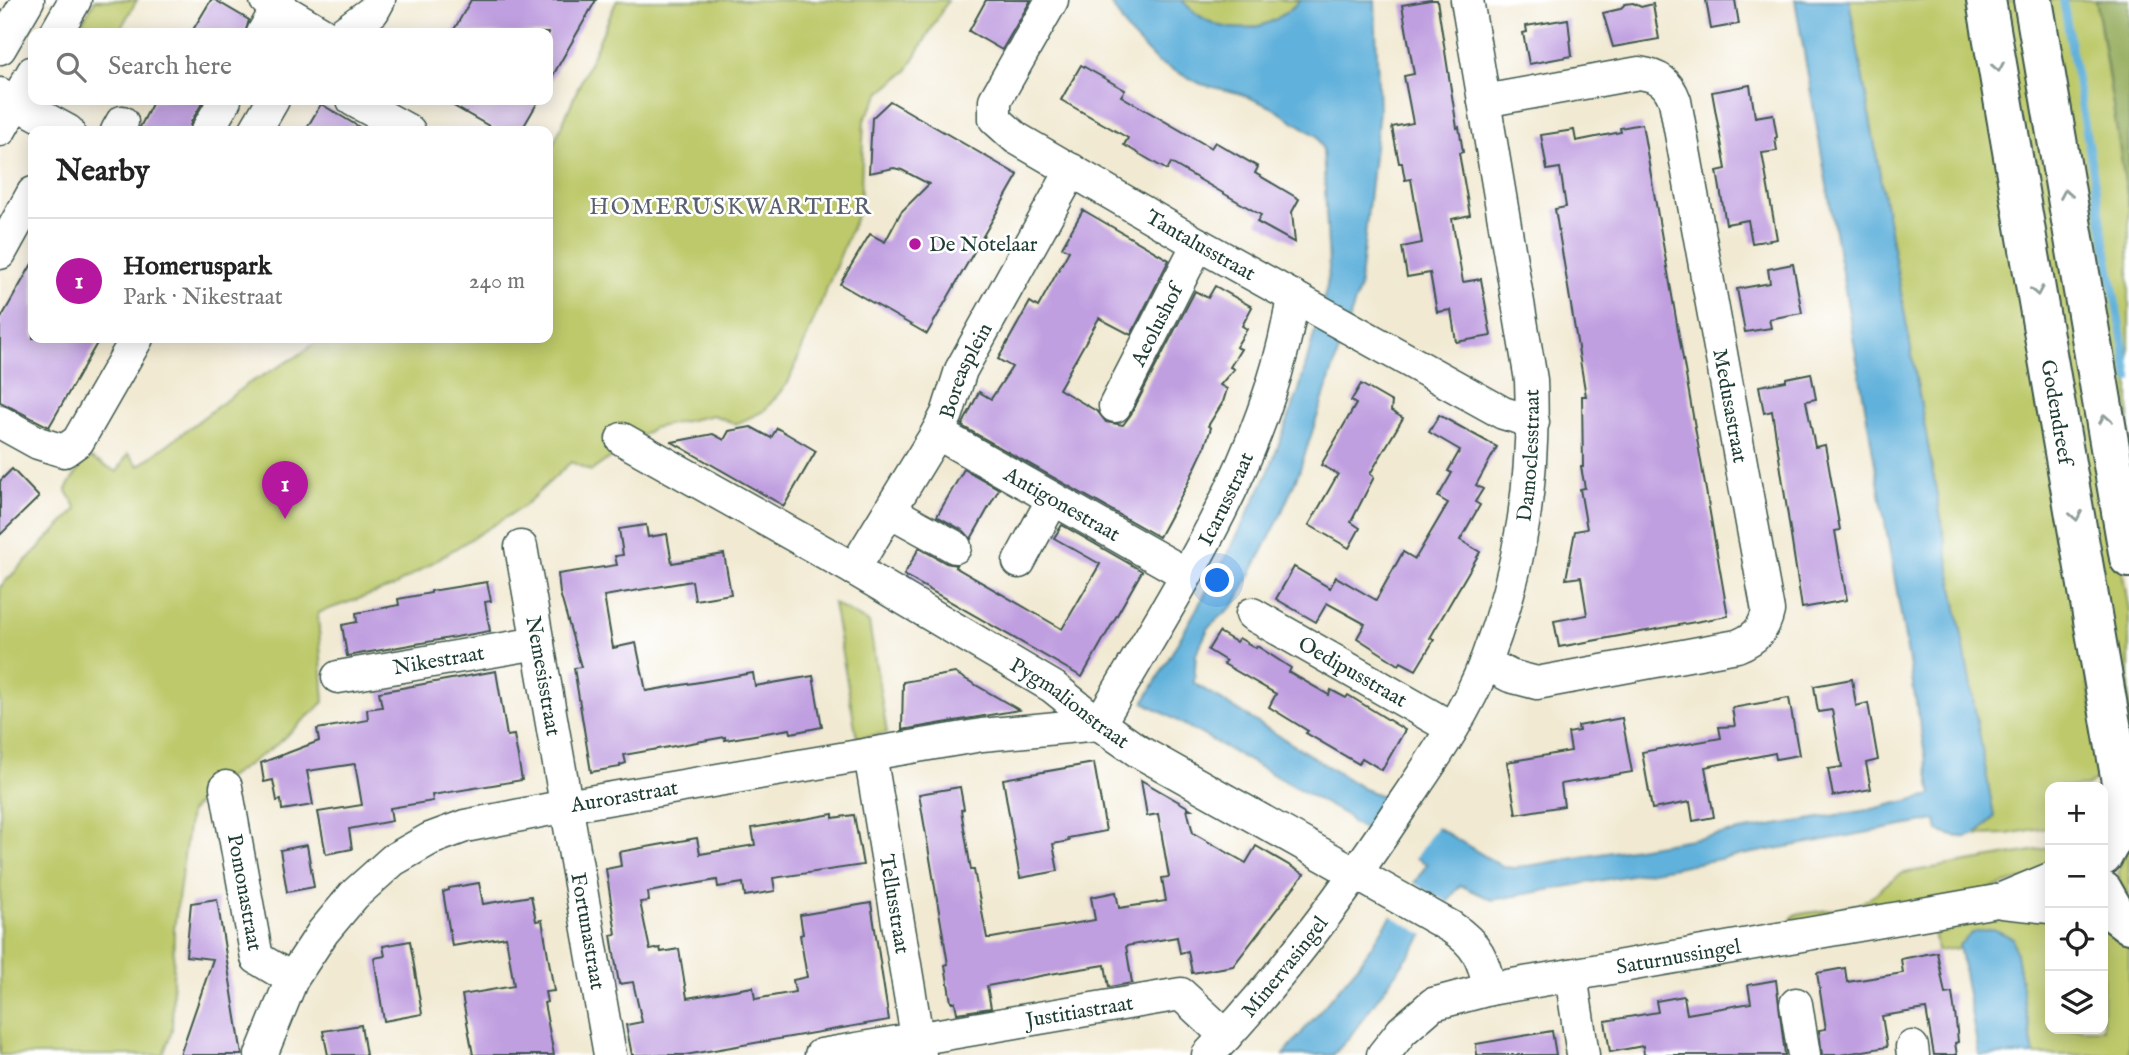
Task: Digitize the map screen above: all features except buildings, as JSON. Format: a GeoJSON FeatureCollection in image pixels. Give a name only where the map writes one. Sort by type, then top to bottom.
{"type":"FeatureCollection","features":[{"type":"Feature","properties":{"kind":"main road","name":"Godendreef"},"geometry":{"type":"LineString","coordinates":[[1986,0],[2122,782],[2127,824]]}},
{"type":"Feature","properties":{"kind":"main road"},"geometry":{"type":"LineString","coordinates":[[2033,0],[2129,558]]}},
{"type":"Feature","properties":{"kind":"main road"},"geometry":{"type":"LineString","coordinates":[[2108,845],[2127,824]]}},
{"type":"Feature","properties":{"kind":"street"},"geometry":{"type":"LineString","coordinates":[[0,47],[27,0]]}},
{"type":"Feature","properties":{"kind":"street"},"geometry":{"type":"LineString","coordinates":[[59,28],[75,0]]}},
{"type":"Feature","properties":{"kind":"street"},"geometry":{"type":"LineString","coordinates":[[350,28],[373,11],[379,0]]}},
{"type":"Feature","properties":{"kind":"street","name":"Tantalusstraat"},"geometry":{"type":"LineString","coordinates":[[1052,0],[995,100],[995,119],[1016,138],[1198,244],[1503,413],[1533,422]]}},
{"type":"Feature","properties":{"kind":"street","name":"Damoclesstraat"},"geometry":{"type":"LineString","coordinates":[[1357,874],[1452,728],[1485,663],[1516,566],[1531,476],[1531,380],[1466,0]]}},
{"type":"Feature","properties":{"kind":"street"},"geometry":{"type":"LineString","coordinates":[[269,13],[309,28]]}},
{"type":"Feature","properties":{"kind":"street","name":"Medusastraat"},"geometry":{"type":"LineString","coordinates":[[1484,101],[1639,73],[1655,75],[1669,86],[1675,102],[1768,611],[1765,623],[1749,642],[1537,683],[1510,676],[1485,663]]}},
{"type":"Feature","properties":{"kind":"street"},"geometry":{"type":"LineString","coordinates":[[0,130],[8,98],[28,77]]}},
{"type":"Feature","properties":{"kind":"street"},"geometry":{"type":"LineString","coordinates":[[8,98],[59,126]]}},
{"type":"Feature","properties":{"kind":"street"},"geometry":{"type":"LineString","coordinates":[[211,126],[222,105]]}},
{"type":"Feature","properties":{"kind":"street"},"geometry":{"type":"LineString","coordinates":[[258,126],[270,105]]}},
{"type":"Feature","properties":{"kind":"street"},"geometry":{"type":"LineString","coordinates":[[362,105],[400,126]]}},
{"type":"Feature","properties":{"kind":"street","name":"Boreasplein"},"geometry":{"type":"LineString","coordinates":[[854,569],[937,433],[947,414],[961,370],[1073,170]]}},
{"type":"Feature","properties":{"kind":"street"},"geometry":{"type":"LineString","coordinates":[[0,253],[28,203]]}},
{"type":"Feature","properties":{"kind":"street","name":"Aeolushof"},"geometry":{"type":"LineString","coordinates":[[1115,406],[1198,244]]}},
{"type":"Feature","properties":{"kind":"street","name":"Icarusstraat"},"geometry":{"type":"LineString","coordinates":[[1099,724],[1226,502],[1263,411],[1286,342],[1306,303]]}},
{"type":"Feature","properties":{"kind":"street"},"geometry":{"type":"LineString","coordinates":[[0,422],[38,443],[64,451],[78,441],[134,343]]}},
{"type":"Feature","properties":{"kind":"street","name":"Antigonestraat"},"geometry":{"type":"LineString","coordinates":[[937,433],[1186,574]]}},
{"type":"Feature","properties":{"kind":"street","name":"Pygmalionstraat"},"geometry":{"type":"LineString","coordinates":[[622,439],[854,569],[1053,687],[1138,751],[1451,927],[1468,938],[1483,960],[1490,989]]}},
{"type":"Feature","properties":{"kind":"street"},"geometry":{"type":"LineString","coordinates":[[1019,562],[1053,499]]}},
{"type":"Feature","properties":{"kind":"street"},"geometry":{"type":"LineString","coordinates":[[890,511],[955,547]]}},
{"type":"Feature","properties":{"kind":"street","name":"Nemesisstraat"},"geometry":{"type":"LineString","coordinates":[[521,547],[566,806]]}},
{"type":"Feature","properties":{"kind":"street","name":"Oedipusstraat"},"geometry":{"type":"LineString","coordinates":[[1252,614],[1452,728]]}},
{"type":"Feature","properties":{"kind":"street","name":"Nikestraat"},"geometry":{"type":"LineString","coordinates":[[338,677],[538,643]]}},
{"type":"Feature","properties":{"kind":"street","name":"Aurorastraat"},"geometry":{"type":"LineString","coordinates":[[261,1055],[292,979],[323,932],[354,895],[393,860],[430,839],[465,826],[566,806],[982,735],[1099,724]]}},
{"type":"Feature","properties":{"kind":"street","name":"Tellusstraat"},"geometry":{"type":"LineString","coordinates":[[870,754],[918,1046]]}},
{"type":"Feature","properties":{"kind":"street","name":"Pomonastraat"},"geometry":{"type":"LineString","coordinates":[[226,787],[257,958],[292,979]]}},
{"type":"Feature","properties":{"kind":"street","name":"Fortunastraat"},"geometry":{"type":"LineString","coordinates":[[566,806],[610,1055]]}},
{"type":"Feature","properties":{"kind":"street","name":"Minervasingel"},"geometry":{"type":"LineString","coordinates":[[1217,1046],[1357,874]]}},
{"type":"Feature","properties":{"kind":"street","name":"Saturnussingel"},"geometry":{"type":"LineString","coordinates":[[1383,1055],[1402,1031],[1433,1004],[1490,989],[1997,901],[2045,881]]}},
{"type":"Feature","properties":{"kind":"street","name":"Saturnussingel"},"geometry":{"type":"LineString","coordinates":[[1997,901],[2045,906]]}},
{"type":"Feature","properties":{"kind":"street"},"geometry":{"type":"LineString","coordinates":[[1571,975],[1583,1055]]}},
{"type":"Feature","properties":{"kind":"street","name":"Justitiastraat"},"geometry":{"type":"LineString","coordinates":[[918,1046],[1181,994],[1217,1046]]}},
{"type":"Feature","properties":{"kind":"street"},"geometry":{"type":"LineString","coordinates":[[1796,1004],[1804,1055]]}},
{"type":"Feature","properties":{"kind":"street"},"geometry":{"type":"LineString","coordinates":[[821,1055],[918,1046]]}},
{"type":"Feature","properties":{"kind":"green space"},"geometry":{"type":"Polygon","coordinates":[[[95,0],[137,0],[121,28],[79,28],[95,0]]]}},
{"type":"Feature","properties":{"kind":"green space"},"geometry":{"type":"Polygon","coordinates":[[[617,0],[948,0],[907,71],[881,92],[864,120],[860,207],[788,383],[764,411],[736,424],[713,415],[653,428],[591,471],[571,462],[524,506],[393,587],[320,612],[318,615],[324,702],[276,745],[208,792],[190,812],[174,929],[172,1031],[163,1055],[0,1055],[0,587],[77,509],[66,489],[87,456],[117,472],[128,454],[139,466],[246,385],[315,343],[553,343],[553,145],[617,0]]]}},
{"type":"Feature","properties":{"kind":"green space"},"geometry":{"type":"Polygon","coordinates":[[[1182,0],[1300,0],[1272,21],[1256,27],[1241,28],[1210,22],[1195,13],[1182,0]]]}},
{"type":"Feature","properties":{"kind":"green space"},"geometry":{"type":"Polygon","coordinates":[[[1849,0],[1977,0],[2103,774],[2093,782],[2045,782],[2045,827],[2007,834],[1978,835],[1994,817],[1849,0]]]}},
{"type":"Feature","properties":{"kind":"green space"},"geometry":{"type":"Polygon","coordinates":[[[1992,0],[2023,0],[2129,610],[2129,757],[1992,0]]]}},
{"type":"Feature","properties":{"kind":"green space"},"geometry":{"type":"Polygon","coordinates":[[[2037,0],[2096,0],[2129,208],[2129,526],[2037,0]]]}},
{"type":"Feature","properties":{"kind":"green space"},"geometry":{"type":"Polygon","coordinates":[[[2096,0],[2129,0],[2129,208],[2101,27],[2096,0]]]}},
{"type":"Feature","properties":{"kind":"green space"},"geometry":{"type":"Polygon","coordinates":[[[833,603],[869,623],[887,733],[857,738],[833,603]]]}},
{"type":"Feature","properties":{"kind":"green space"},"geometry":{"type":"Polygon","coordinates":[[[2129,845],[2129,901],[2118,873],[2129,845]]]}},
{"type":"Feature","properties":{"kind":"green space"},"geometry":{"type":"Polygon","coordinates":[[[2045,849],[2045,873],[1961,896],[1789,923],[1794,915],[1861,903],[1903,873],[2045,849]]]}},
{"type":"Feature","properties":{"kind":"green space"},"geometry":{"type":"Polygon","coordinates":[[[2045,913],[2045,1034],[2108,1034],[2108,922],[2129,939],[2129,1055],[2034,1055],[2013,938],[1984,931],[1966,939],[1959,945],[1960,948],[1937,951],[1933,923],[2045,913]]]}},
{"type":"Feature","properties":{"kind":"water"},"geometry":{"type":"Polygon","coordinates":[[[1109,0],[1182,0],[1195,13],[1210,22],[1241,28],[1256,27],[1272,21],[1300,0],[1375,0],[1379,111],[1359,290],[1299,472],[1278,521],[1235,604],[1209,627],[1196,654],[1194,683],[1364,789],[1390,799],[1503,867],[1515,868],[1868,810],[1932,795],[1795,0],[1849,0],[1994,817],[1975,834],[1963,837],[1938,831],[1936,820],[1492,900],[1460,885],[1348,1039],[1333,1055],[1283,1055],[1357,967],[1427,864],[1144,702],[1231,548],[1268,473],[1299,390],[1327,286],[1329,268],[1323,150],[1317,136],[1271,107],[1241,94],[1201,84],[1157,62],[1128,32],[1109,0]]]}},
{"type":"Feature","properties":{"kind":"water"},"geometry":{"type":"Polygon","coordinates":[[[1993,929],[2013,938],[2034,1055],[1979,1055],[1959,945],[1972,933],[1993,929]]]}},
{"type":"Feature","properties":{"kind":"pier"},"geometry":{"type":"Polygon","coordinates":[[[1393,796],[1439,823],[1414,860],[1368,834],[1393,796]]]}},
{"type":"Feature","properties":{"kind":"pier"},"geometry":{"type":"Polygon","coordinates":[[[1412,882],[1450,904],[1426,936],[1390,915],[1412,882]]]}},
{"type":"Feature","properties":{"kind":"waterway"},"geometry":{"type":"LineString","coordinates":[[2063,0],[2129,378]]}},
{"type":"Feature","properties":{"kind":"place","name":"De Notelaar"},"geometry":{"type":"Point","coordinates":[915,244]}},
{"type":"Feature","properties":{"kind":"place","name":"Homeruspark"},"geometry":{"type":"Point","coordinates":[285,519]}},
{"type":"Feature","properties":{"kind":"district","name":"HOMERUSKWARTIER"},"geometry":{"type":"Point","coordinates":[731,206]}}]}
